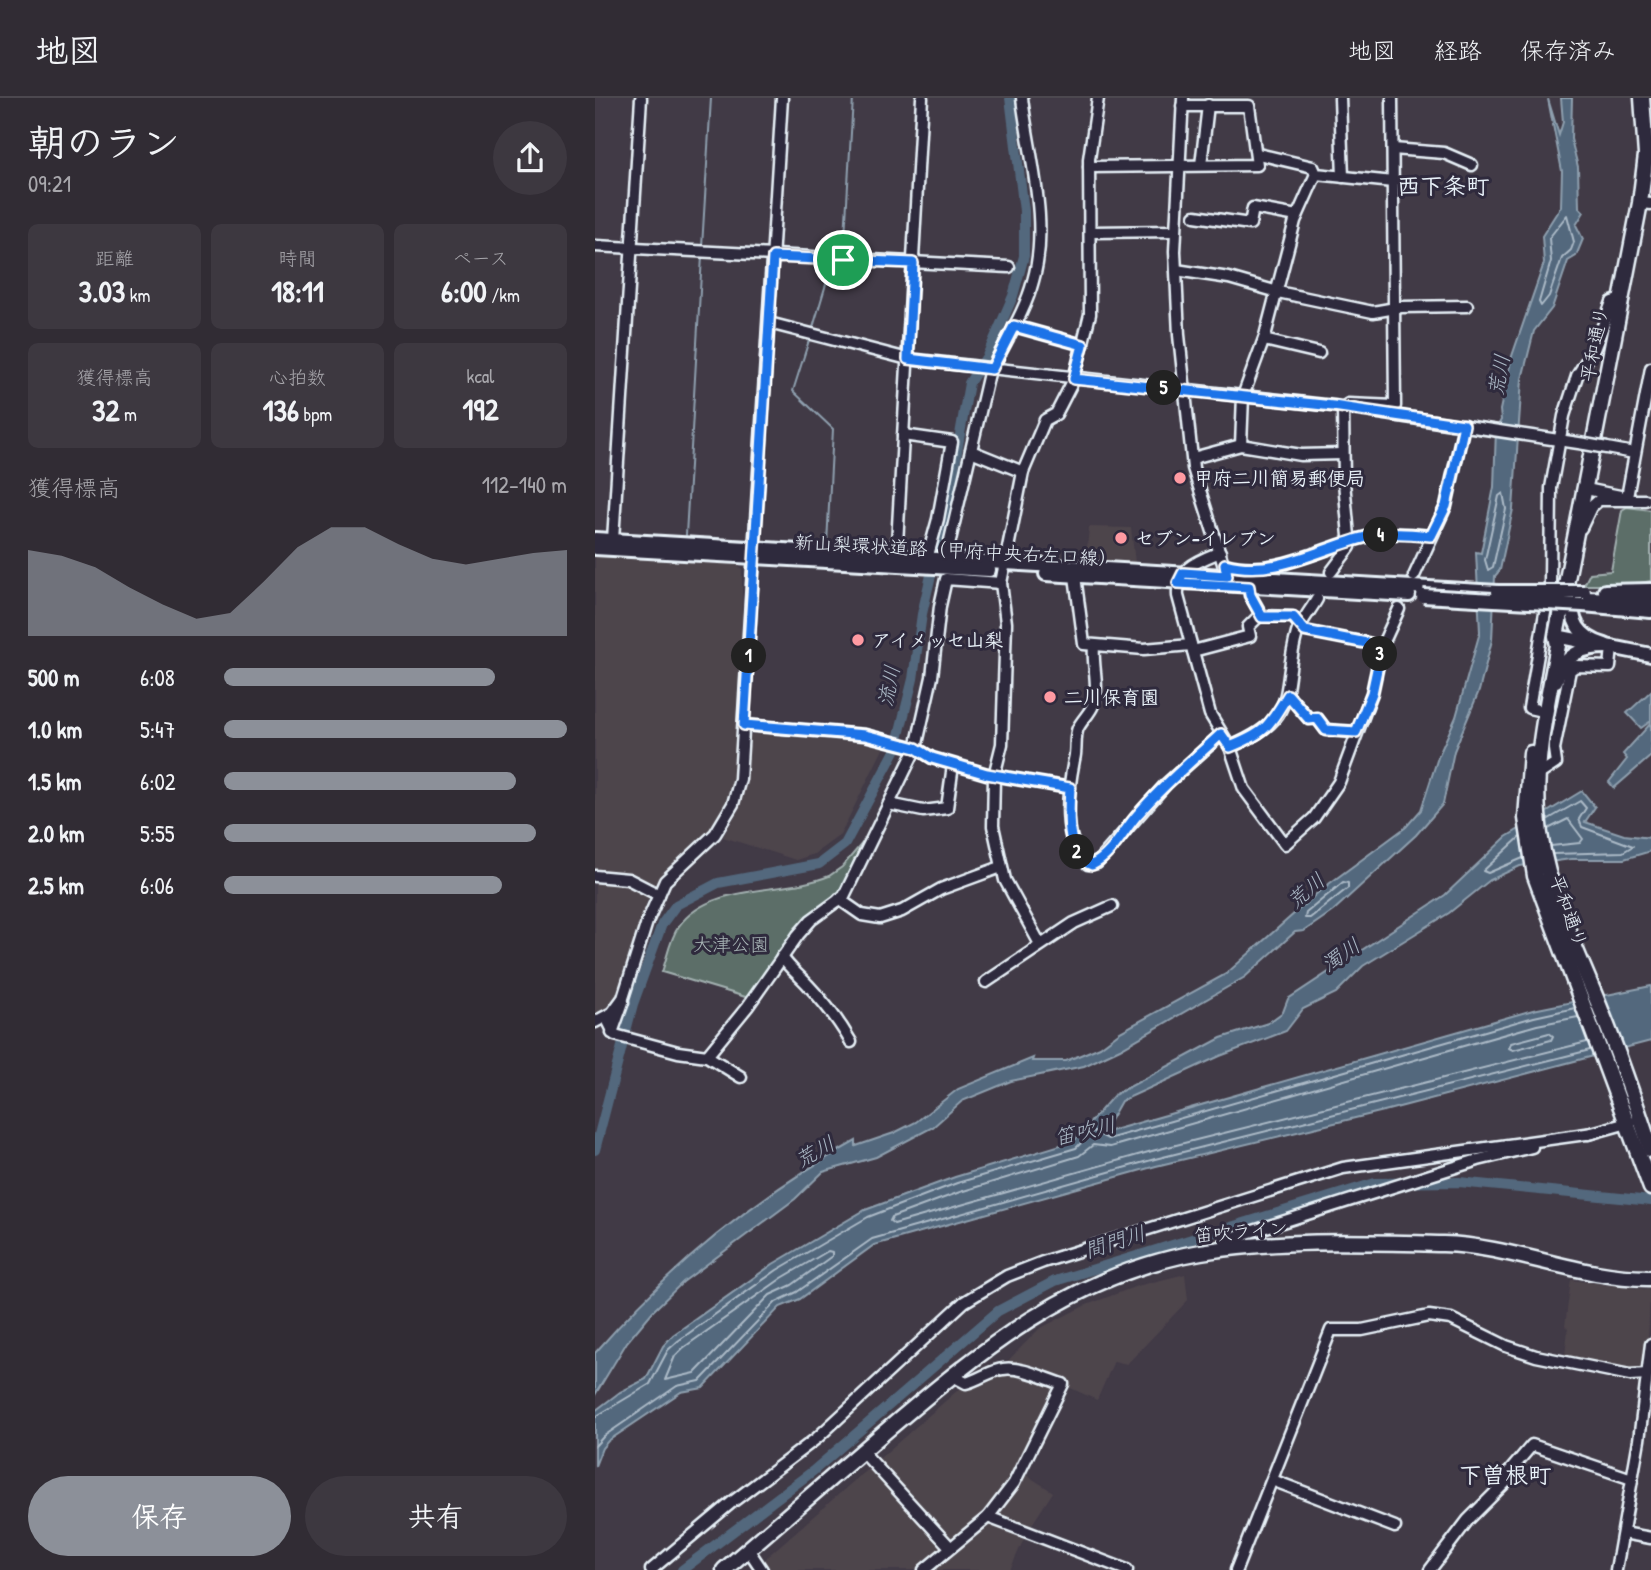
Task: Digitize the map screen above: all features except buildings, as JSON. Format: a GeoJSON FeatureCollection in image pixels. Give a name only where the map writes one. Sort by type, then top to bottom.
{"type":"FeatureCollection","features":[{"type":"Feature","properties":{"kind":"highway","name":"平和通り"},"geometry":{"type":"LineString","coordinates":[[1559,923],[1545,860],[1538,782],[1558,645],[1556,636],[1622,299],[1646,203],[1642,98]]}},
{"type":"Feature","properties":{"kind":"highway","name":"平和通り"},"geometry":{"type":"LineString","coordinates":[[1556,636],[1550,644],[1526,800],[1531,858],[1559,923],[1633,1117],[1651,1188]]}},
{"type":"Feature","properties":{"kind":"highway","name":"平和通り"},"geometry":{"type":"LineString","coordinates":[[1633,1117],[1651,1150]]}},
{"type":"Feature","properties":{"kind":"highway","name":"笛吹ライン"},"geometry":{"type":"LineString","coordinates":[[724,1570],[951,1375],[1028,1319],[1077,1292],[1199,1252],[1303,1245],[1441,1244],[1498,1250],[1609,1276],[1651,1278]]}},
{"type":"Feature","properties":{"kind":"highway"},"geometry":{"type":"LineString","coordinates":[[1541,1259],[1623,1271],[1651,1271]]}},
{"type":"Feature","properties":{"kind":"main road","name":"新山梨環状道路（甲府中央右左口線）"},"geometry":{"type":"LineString","coordinates":[[595,539],[755,553]]}},
{"type":"Feature","properties":{"kind":"main road","name":"新山梨環状道路（甲府中央右左口線）"},"geometry":{"type":"LineString","coordinates":[[595,548],[936,563],[1003,572],[1075,576],[1181,578],[1226,570],[1424,592],[1498,592],[1584,598],[1651,609]]}},
{"type":"Feature","properties":{"kind":"main road"},"geometry":{"type":"LineString","coordinates":[[1573,552],[1571,609],[1575,625],[1591,640],[1612,647]]}},
{"type":"Feature","properties":{"kind":"main road","name":"新山梨環状道路（甲府中央右左口線）"},"geometry":{"type":"LineString","coordinates":[[1003,572],[1181,578],[1249,587],[1584,598]]}},
{"type":"Feature","properties":{"kind":"main road"},"geometry":{"type":"LineString","coordinates":[[1584,598],[1651,590]]}},
{"type":"Feature","properties":{"kind":"main road"},"geometry":{"type":"LineString","coordinates":[[1584,598],[1651,600]]}},
{"type":"Feature","properties":{"kind":"main road"},"geometry":{"type":"LineString","coordinates":[[1556,636],[1651,655]]}},
{"type":"Feature","properties":{"kind":"main road"},"geometry":{"type":"LineString","coordinates":[[1543,737],[1564,662],[1582,650],[1612,647]]}},
{"type":"Feature","properties":{"kind":"street"},"geometry":{"type":"LineString","coordinates":[[613,540],[641,98]]}},
{"type":"Feature","properties":{"kind":"street"},"geometry":{"type":"LineString","coordinates":[[616,1035],[623,999],[647,922],[659,895],[673,872],[715,834],[733,804],[740,779],[782,98]]}},
{"type":"Feature","properties":{"kind":"street"},"geometry":{"type":"LineString","coordinates":[[896,561],[922,98]]}},
{"type":"Feature","properties":{"kind":"street"},"geometry":{"type":"LineString","coordinates":[[936,563],[962,499],[991,369],[1014,326],[1034,279],[1040,237],[1022,98]]}},
{"type":"Feature","properties":{"kind":"street"},"geometry":{"type":"LineString","coordinates":[[1040,944],[1012,897],[1001,867],[992,814],[994,776],[1002,744],[1006,623],[1003,572],[1023,472],[1045,420],[1056,414],[1074,379],[1083,345],[1091,303],[1089,167],[1098,98]]}},
{"type":"Feature","properties":{"kind":"street"},"geometry":{"type":"LineString","coordinates":[[1340,98],[1343,177]]}},
{"type":"Feature","properties":{"kind":"street"},"geometry":{"type":"LineString","coordinates":[[1343,408],[1348,404],[1395,406],[1392,98]]}},
{"type":"Feature","properties":{"kind":"street"},"geometry":{"type":"LineString","coordinates":[[1089,167],[1179,165],[1257,165],[1258,154],[1249,106],[1182,102],[1179,165],[1175,231],[1175,270],[1193,458],[1204,505],[1226,570],[1283,565],[1349,542],[1391,534],[1431,536]]}},
{"type":"Feature","properties":{"kind":"street"},"geometry":{"type":"LineString","coordinates":[[1201,165],[1208,105]]}},
{"type":"Feature","properties":{"kind":"street"},"geometry":{"type":"LineString","coordinates":[[1393,149],[1444,153],[1472,165]]}},
{"type":"Feature","properties":{"kind":"street"},"geometry":{"type":"LineString","coordinates":[[1241,445],[1243,396],[1278,292],[1285,252],[1297,216],[1316,174],[1313,167],[1258,154]]}},
{"type":"Feature","properties":{"kind":"street"},"geometry":{"type":"LineString","coordinates":[[1316,174],[1393,181]]}},
{"type":"Feature","properties":{"kind":"street"},"geometry":{"type":"LineString","coordinates":[[1195,216],[1251,224],[1253,208],[1297,216]]}},
{"type":"Feature","properties":{"kind":"street"},"geometry":{"type":"LineString","coordinates":[[1092,232],[1175,231]]}},
{"type":"Feature","properties":{"kind":"street"},"geometry":{"type":"LineString","coordinates":[[595,246],[1009,267]]}},
{"type":"Feature","properties":{"kind":"street"},"geometry":{"type":"LineString","coordinates":[[1175,270],[1229,278],[1278,292],[1373,312],[1393,308],[1468,306]]}},
{"type":"Feature","properties":{"kind":"street"},"geometry":{"type":"LineString","coordinates":[[1538,710],[1529,708],[1550,583],[1551,488],[1557,440],[1577,376],[1595,347],[1612,302],[1622,299]]}},
{"type":"Feature","properties":{"kind":"street"},"geometry":{"type":"LineString","coordinates":[[769,323],[908,359],[1343,408],[1634,453]]}},
{"type":"Feature","properties":{"kind":"street"},"geometry":{"type":"LineString","coordinates":[[1014,326],[1083,345]]}},
{"type":"Feature","properties":{"kind":"street"},"geometry":{"type":"LineString","coordinates":[[1264,340],[1319,353]]}},
{"type":"Feature","properties":{"kind":"street"},"geometry":{"type":"LineString","coordinates":[[1627,497],[1651,368]]}},
{"type":"Feature","properties":{"kind":"street"},"geometry":{"type":"LineString","coordinates":[[1325,552],[1331,572],[1349,542],[1343,408]]}},
{"type":"Feature","properties":{"kind":"street"},"geometry":{"type":"LineString","coordinates":[[1414,576],[1446,506],[1466,426]]}},
{"type":"Feature","properties":{"kind":"street"},"geometry":{"type":"LineString","coordinates":[[903,435],[952,442],[936,563]]}},
{"type":"Feature","properties":{"kind":"street"},"geometry":{"type":"LineString","coordinates":[[1193,458],[1241,445],[1301,455],[1343,454]]}},
{"type":"Feature","properties":{"kind":"street"},"geometry":{"type":"LineString","coordinates":[[971,451],[1023,472]]}},
{"type":"Feature","properties":{"kind":"street"},"geometry":{"type":"LineString","coordinates":[[1586,489],[1648,501]]}},
{"type":"Feature","properties":{"kind":"street"},"geometry":{"type":"LineString","coordinates":[[1576,537],[1596,502],[1648,501]]}},
{"type":"Feature","properties":{"kind":"street"},"geometry":{"type":"LineString","coordinates":[[1220,552],[1190,564],[1181,578],[1178,596],[1210,714],[1230,747],[1244,789],[1285,844],[1327,802],[1339,782],[1372,693],[1382,646],[1399,609]]}},
{"type":"Feature","properties":{"kind":"street"},"geometry":{"type":"LineString","coordinates":[[707,1056],[748,1006],[811,920],[839,899],[889,804],[915,748],[932,677],[940,606],[946,579],[1003,572]]}},
{"type":"Feature","properties":{"kind":"street"},"geometry":{"type":"LineString","coordinates":[[1075,576],[1084,644],[1144,649],[1192,648],[1250,636],[1248,627],[1260,615],[1293,617],[1310,632],[1382,646]]}},
{"type":"Feature","properties":{"kind":"street"},"geometry":{"type":"LineString","coordinates":[[1249,587],[1260,615]]}},
{"type":"Feature","properties":{"kind":"street"},"geometry":{"type":"LineString","coordinates":[[1230,747],[1266,730],[1288,695],[1301,626],[1317,599]]}},
{"type":"Feature","properties":{"kind":"street"},"geometry":{"type":"LineString","coordinates":[[1094,646],[1093,670],[1097,678],[1093,706],[1077,730],[1070,788],[1073,842],[1082,859],[1092,865],[1119,840],[1138,813],[1221,734]]}},
{"type":"Feature","properties":{"kind":"street"},"geometry":{"type":"LineString","coordinates":[[1538,782],[1556,763],[1554,749],[1570,670],[1576,666],[1610,667],[1612,647]]}},
{"type":"Feature","properties":{"kind":"street"},"geometry":{"type":"LineString","coordinates":[[1288,695],[1309,719],[1317,718],[1326,730],[1356,732]]}},
{"type":"Feature","properties":{"kind":"street"},"geometry":{"type":"LineString","coordinates":[[744,725],[841,731],[915,748],[953,765],[994,776],[1070,788]]}},
{"type":"Feature","properties":{"kind":"street"},"geometry":{"type":"LineString","coordinates":[[889,804],[923,811],[947,808],[953,765]]}},
{"type":"Feature","properties":{"kind":"street"},"geometry":{"type":"LineString","coordinates":[[839,899],[862,915],[880,918],[902,911],[941,889],[1001,867]]}},
{"type":"Feature","properties":{"kind":"street"},"geometry":{"type":"LineString","coordinates":[[595,876],[628,879],[659,895]]}},
{"type":"Feature","properties":{"kind":"street"},"geometry":{"type":"LineString","coordinates":[[986,982],[1074,923],[1112,906]]}},
{"type":"Feature","properties":{"kind":"street"},"geometry":{"type":"LineString","coordinates":[[782,957],[793,973],[807,983],[836,1016],[851,1042]]}},
{"type":"Feature","properties":{"kind":"street"},"geometry":{"type":"LineString","coordinates":[[595,1023],[606,1017],[623,999]]}},
{"type":"Feature","properties":{"kind":"street"},"geometry":{"type":"LineString","coordinates":[[606,1017],[616,1035],[707,1056],[741,1077]]}},
{"type":"Feature","properties":{"kind":"street"},"geometry":{"type":"LineString","coordinates":[[1225,1240],[1442,1171],[1593,1133],[1633,1117]]}},
{"type":"Feature","properties":{"kind":"street"},"geometry":{"type":"LineString","coordinates":[[651,1570],[731,1503],[817,1438],[964,1302],[1007,1276],[1043,1262],[1343,1168],[1593,1133]]}},
{"type":"Feature","properties":{"kind":"street"},"geometry":{"type":"LineString","coordinates":[[1236,1570],[1331,1330],[1362,1330],[1429,1316],[1451,1318],[1506,1346],[1537,1356],[1630,1375],[1648,1374]]}},
{"type":"Feature","properties":{"kind":"street"},"geometry":{"type":"LineString","coordinates":[[1616,1570],[1651,1344]]}},
{"type":"Feature","properties":{"kind":"street"},"geometry":{"type":"LineString","coordinates":[[925,1570],[988,1517],[1014,1483],[1063,1384],[1013,1368],[1000,1369],[982,1380],[966,1383],[951,1375]]}},
{"type":"Feature","properties":{"kind":"street"},"geometry":{"type":"LineString","coordinates":[[1430,1570],[1468,1520],[1508,1480],[1509,1472],[1532,1445],[1632,1479]]}},
{"type":"Feature","properties":{"kind":"street"},"geometry":{"type":"LineString","coordinates":[[862,1451],[950,1547]]}},
{"type":"Feature","properties":{"kind":"street"},"geometry":{"type":"LineString","coordinates":[[1272,1480],[1395,1527]]}},
{"type":"Feature","properties":{"kind":"street"},"geometry":{"type":"LineString","coordinates":[[988,1517],[1127,1570]]}},
{"type":"Feature","properties":{"kind":"street"},"geometry":{"type":"LineString","coordinates":[[1623,1533],[1651,1538]]}},
{"type":"Feature","properties":{"kind":"street"},"geometry":{"type":"LineString","coordinates":[[748,1549],[762,1570]]}},
{"type":"Feature","properties":{"kind":"shaded area"},"geometry":{"type":"Polygon","coordinates":[[[1089,527],[1131,528],[1135,563],[1086,560],[1089,527]]]}},
{"type":"Feature","properties":{"kind":"shaded area"},"geometry":{"type":"Polygon","coordinates":[[[595,556],[738,565],[742,569],[742,678],[736,772],[731,794],[722,817],[710,834],[660,883],[650,885],[627,874],[595,871],[595,556]]]}},
{"type":"Feature","properties":{"kind":"shaded area"},"geometry":{"type":"Polygon","coordinates":[[[757,731],[839,736],[884,747],[840,835],[814,854],[796,860],[723,837],[739,809],[745,787],[750,736],[757,731]]]}},
{"type":"Feature","properties":{"kind":"shaded area"},"geometry":{"type":"Polygon","coordinates":[[[595,880],[619,881],[649,894],[620,992],[612,1004],[595,1017],[595,880]]]}},
{"type":"Feature","properties":{"kind":"shaded area"},"geometry":{"type":"Polygon","coordinates":[[[1185,1274],[1188,1300],[1127,1364],[1114,1361],[1097,1400],[1064,1385],[1020,1471],[1053,1492],[1027,1532],[1010,1570],[752,1570],[966,1383],[1000,1369],[1039,1329],[1084,1306],[1137,1286],[1185,1274]]]}},
{"type":"Feature","properties":{"kind":"shaded area"},"geometry":{"type":"Polygon","coordinates":[[[1571,1280],[1650,1290],[1647,1371],[1565,1357],[1568,1329],[1565,1326],[1571,1280]]]}},
{"type":"Feature","properties":{"kind":"green space"},"geometry":{"type":"Polygon","coordinates":[[[1627,507],[1651,510],[1651,581],[1629,585],[1584,585],[1590,573],[1611,571],[1622,510],[1627,507]]]}},
{"type":"Feature","properties":{"kind":"green space","name":"大津公園"},"geometry":{"type":"Polygon","coordinates":[[[870,834],[846,884],[749,998],[662,972],[676,931],[693,912],[709,902],[728,896],[791,886],[829,876],[842,867],[870,834]]]}},
{"type":"Feature","properties":{"kind":"water"},"geometry":{"type":"Polygon","coordinates":[[[1561,98],[1572,98],[1571,139],[1578,167],[1579,207],[1584,212],[1576,225],[1583,239],[1576,256],[1568,261],[1552,308],[1534,331],[1522,379],[1513,509],[1500,570],[1495,576],[1492,640],[1479,691],[1454,751],[1443,804],[1416,835],[1333,911],[1304,931],[1295,932],[1245,977],[1120,1049],[1084,1066],[1011,1081],[962,1101],[933,1127],[876,1157],[823,1172],[795,1199],[683,1282],[653,1311],[627,1342],[595,1395],[595,1353],[684,1263],[749,1209],[819,1162],[856,1141],[856,1146],[916,1122],[958,1089],[1033,1058],[1032,1061],[1066,1061],[1100,1047],[1120,1032],[1226,974],[1322,889],[1406,827],[1421,810],[1438,757],[1456,717],[1480,632],[1476,552],[1481,553],[1494,487],[1496,429],[1501,420],[1500,410],[1512,356],[1544,263],[1542,236],[1561,206],[1562,171],[1548,99],[1559,135],[1563,122],[1561,98]]]}},
{"type":"Feature","properties":{"kind":"water"},"geometry":{"type":"Polygon","coordinates":[[[1651,691],[1651,721],[1641,728],[1627,713],[1651,691]]]}},
{"type":"Feature","properties":{"kind":"water"},"geometry":{"type":"Polygon","coordinates":[[[1651,723],[1651,756],[1614,788],[1609,782],[1627,759],[1623,754],[1651,723]]]}},
{"type":"Feature","properties":{"kind":"water","name":"笛吹川"},"geometry":{"type":"Polygon","coordinates":[[[1582,791],[1595,807],[1585,822],[1624,835],[1651,838],[1651,851],[1624,859],[1571,859],[1520,866],[1490,880],[1449,913],[1363,966],[1336,993],[1303,1009],[1286,1031],[1220,1056],[1121,1101],[1103,1133],[1533,1010],[1651,986],[1651,1041],[1384,1111],[1156,1166],[874,1245],[800,1299],[780,1307],[703,1388],[681,1392],[608,1441],[595,1466],[595,1411],[620,1392],[646,1379],[663,1346],[673,1335],[773,1264],[865,1210],[955,1177],[1074,1141],[1114,1095],[1221,1038],[1268,1023],[1283,1012],[1288,999],[1445,895],[1506,837],[1582,791]]]}},
{"type":"Feature","properties":{"kind":"waterway"},"geometry":{"type":"LineString","coordinates":[[702,247],[711,98]]}},
{"type":"Feature","properties":{"kind":"waterway"},"geometry":{"type":"LineString","coordinates":[[844,254],[853,98]]}},
{"type":"Feature","properties":{"kind":"waterway","name":"流川"},"geometry":{"type":"LineString","coordinates":[[595,1150],[633,1004],[662,924],[676,905],[718,883],[819,864],[845,844],[895,751],[913,679],[922,614],[949,497],[969,383],[987,356],[1013,296],[1024,256],[1024,211],[1010,98]]}},
{"type":"Feature","properties":{"kind":"waterway"},"geometry":{"type":"LineString","coordinates":[[686,535],[702,256]]}},
{"type":"Feature","properties":{"kind":"waterway"},"geometry":{"type":"LineString","coordinates":[[812,331],[826,284],[826,262]]}},
{"type":"Feature","properties":{"kind":"waterway"},"geometry":{"type":"LineString","coordinates":[[810,337],[793,391],[833,429],[827,544]]}},
{"type":"Feature","properties":{"kind":"waterway","name":"間門川"},"geometry":{"type":"LineString","coordinates":[[682,1570],[813,1471],[998,1311],[1055,1281],[1375,1183],[1459,1182],[1651,1201]]}},
{"type":"Feature","properties":{"kind":"place","name":"甲府二川簡易郵便局"},"geometry":{"type":"Point","coordinates":[1180,478]}},
{"type":"Feature","properties":{"kind":"place","name":"セブン-イレブン"},"geometry":{"type":"Point","coordinates":[1121,538]}},
{"type":"Feature","properties":{"kind":"place","name":"アイメッセ山梨"},"geometry":{"type":"Point","coordinates":[858,640]}},
{"type":"Feature","properties":{"kind":"place","name":"二川保育園"},"geometry":{"type":"Point","coordinates":[1050,697]}},
{"type":"Feature","properties":{"kind":"district","name":"西下条町"},"geometry":{"type":"Point","coordinates":[1443,186]}},
{"type":"Feature","properties":{"kind":"district","name":"下曽根町"},"geometry":{"type":"Point","coordinates":[1505,1475]}},
{"type":"Feature","properties":{"kind":"route"},"geometry":{"type":"LineString","coordinates":[[773,257],[843,260],[913,263],[908,359],[992,369],[1014,326],[1083,345],[1074,379],[1333,406],[1464,425],[1446,506],[1431,536],[1391,534],[1368,537],[1283,565],[1225,564],[1227,576],[1183,573],[1178,583],[1249,587],[1250,595],[1262,617],[1293,617],[1305,631],[1382,646],[1372,693],[1356,732],[1326,730],[1317,718],[1309,719],[1288,695],[1266,730],[1258,736],[1230,747],[1221,734],[1138,813],[1119,840],[1092,865],[1082,859],[1073,842],[1069,808],[1070,788],[987,774],[932,758],[916,748],[865,735],[744,725],[773,257]]}},
{"type":"Feature","properties":{"kind":"water label","name":"荒川"},"geometry":{"type":"Point","coordinates":[1499,375]}},
{"type":"Feature","properties":{"kind":"water label","name":"荒川"},"geometry":{"type":"Point","coordinates":[1306,891]}},
{"type":"Feature","properties":{"kind":"water label","name":"濁川"},"geometry":{"type":"Point","coordinates":[1341,955]}},
{"type":"Feature","properties":{"kind":"water label","name":"荒川"},"geometry":{"type":"Point","coordinates":[815,1152]}}]}
